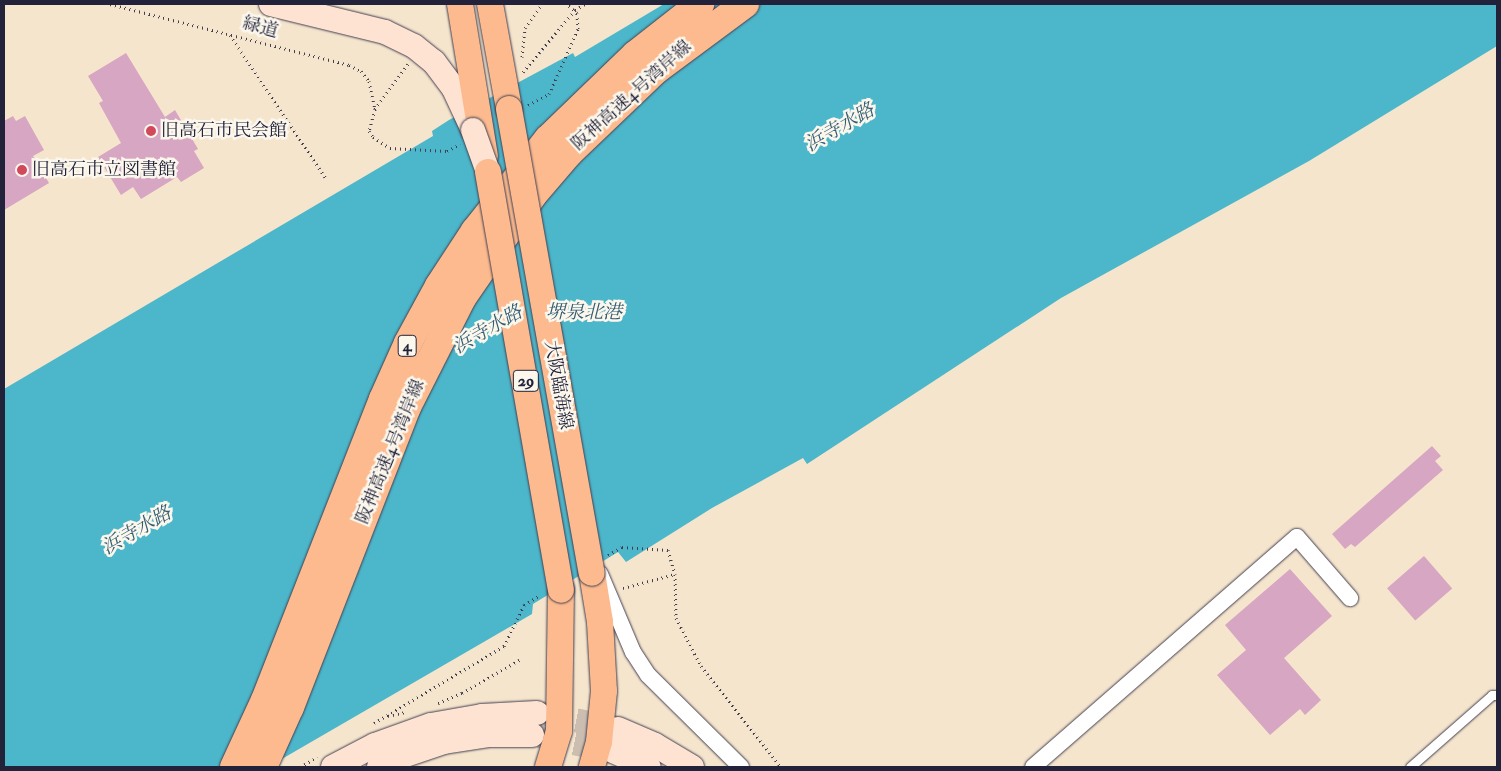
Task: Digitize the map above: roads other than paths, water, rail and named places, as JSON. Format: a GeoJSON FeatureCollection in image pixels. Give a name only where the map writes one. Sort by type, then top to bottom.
{"type":"FeatureCollection","features":[{"type":"Feature","properties":{"kind":"highway","name":"阪神高速4号湾岸線"},"geometry":{"type":"LineString","coordinates":[[234,767],[265,700],[383,399],[439,286],[474,231],[548,139],[635,55],[700,4]]}},
{"type":"Feature","properties":{"kind":"highway","name":"阪神高速4号湾岸線"},"geometry":{"type":"LineString","coordinates":[[263,767],[290,707],[407,407],[462,298],[533,195],[569,153],[656,70],[745,4]]}},
{"type":"Feature","properties":{"kind":"main road","name":"大阪臨海線"},"geometry":{"type":"LineString","coordinates":[[460,4],[476,127],[488,172],[562,590],[559,731],[548,767]]}},
{"type":"Feature","properties":{"kind":"main road","name":"大阪臨海線"},"geometry":{"type":"LineString","coordinates":[[490,4],[595,571],[604,691],[599,742],[592,767]]}},
{"type":"Feature","properties":{"kind":"street"},"geometry":{"type":"LineString","coordinates":[[271,4],[386,32],[414,46],[434,62],[454,89],[476,127]]}},
{"type":"Feature","properties":{"kind":"street"},"geometry":{"type":"LineString","coordinates":[[1033,767],[1297,537],[1350,598]]}},
{"type":"Feature","properties":{"kind":"street"},"geometry":{"type":"LineString","coordinates":[[595,571],[633,652],[648,674],[741,767]]}},
{"type":"Feature","properties":{"kind":"street"},"geometry":{"type":"LineString","coordinates":[[329,760],[431,725],[482,716],[535,724],[488,735],[444,742],[394,759],[379,767]]}},
{"type":"Feature","properties":{"kind":"street"},"geometry":{"type":"LineString","coordinates":[[649,767],[616,740],[655,745],[692,767]]}},
{"type":"Feature","properties":{"kind":"lane"},"geometry":{"type":"LineString","coordinates":[[1410,767],[1492,695],[1497,695]]}},
{"type":"Feature","properties":{"kind":"water","name":"堺泉北港"},"geometry":{"type":"Polygon","coordinates":[[[664,4],[1497,4],[1497,46],[1309,161],[1061,298],[807,464],[803,458],[712,508],[626,562],[618,552],[533,604],[532,614],[268,767],[4,767],[4,389],[433,136],[432,131],[449,120],[573,53],[575,57],[664,4]]]}},
{"type":"Feature","properties":{"kind":"tunnel"},"geometry":{"type":"LineString","coordinates":[[541,713],[618,729]]}},
{"type":"Feature","properties":{"kind":"tunnel"},"geometry":{"type":"LineString","coordinates":[[539,736],[613,751]]}},
{"type":"Feature","properties":{"kind":"place","name":"旧高石市民会館"},"geometry":{"type":"Point","coordinates":[151,131]}},
{"type":"Feature","properties":{"kind":"place","name":"旧高石市立図書館"},"geometry":{"type":"Point","coordinates":[22,170]}},
{"type":"Feature","properties":{"kind":"water label","name":"浜寺水路"},"geometry":{"type":"Point","coordinates":[840,128]}},
{"type":"Feature","properties":{"kind":"water label","name":"浜寺水路"},"geometry":{"type":"Point","coordinates":[488,330]}},
{"type":"Feature","properties":{"kind":"water label","name":"浜寺水路"},"geometry":{"type":"Point","coordinates":[137,531]}}]}
